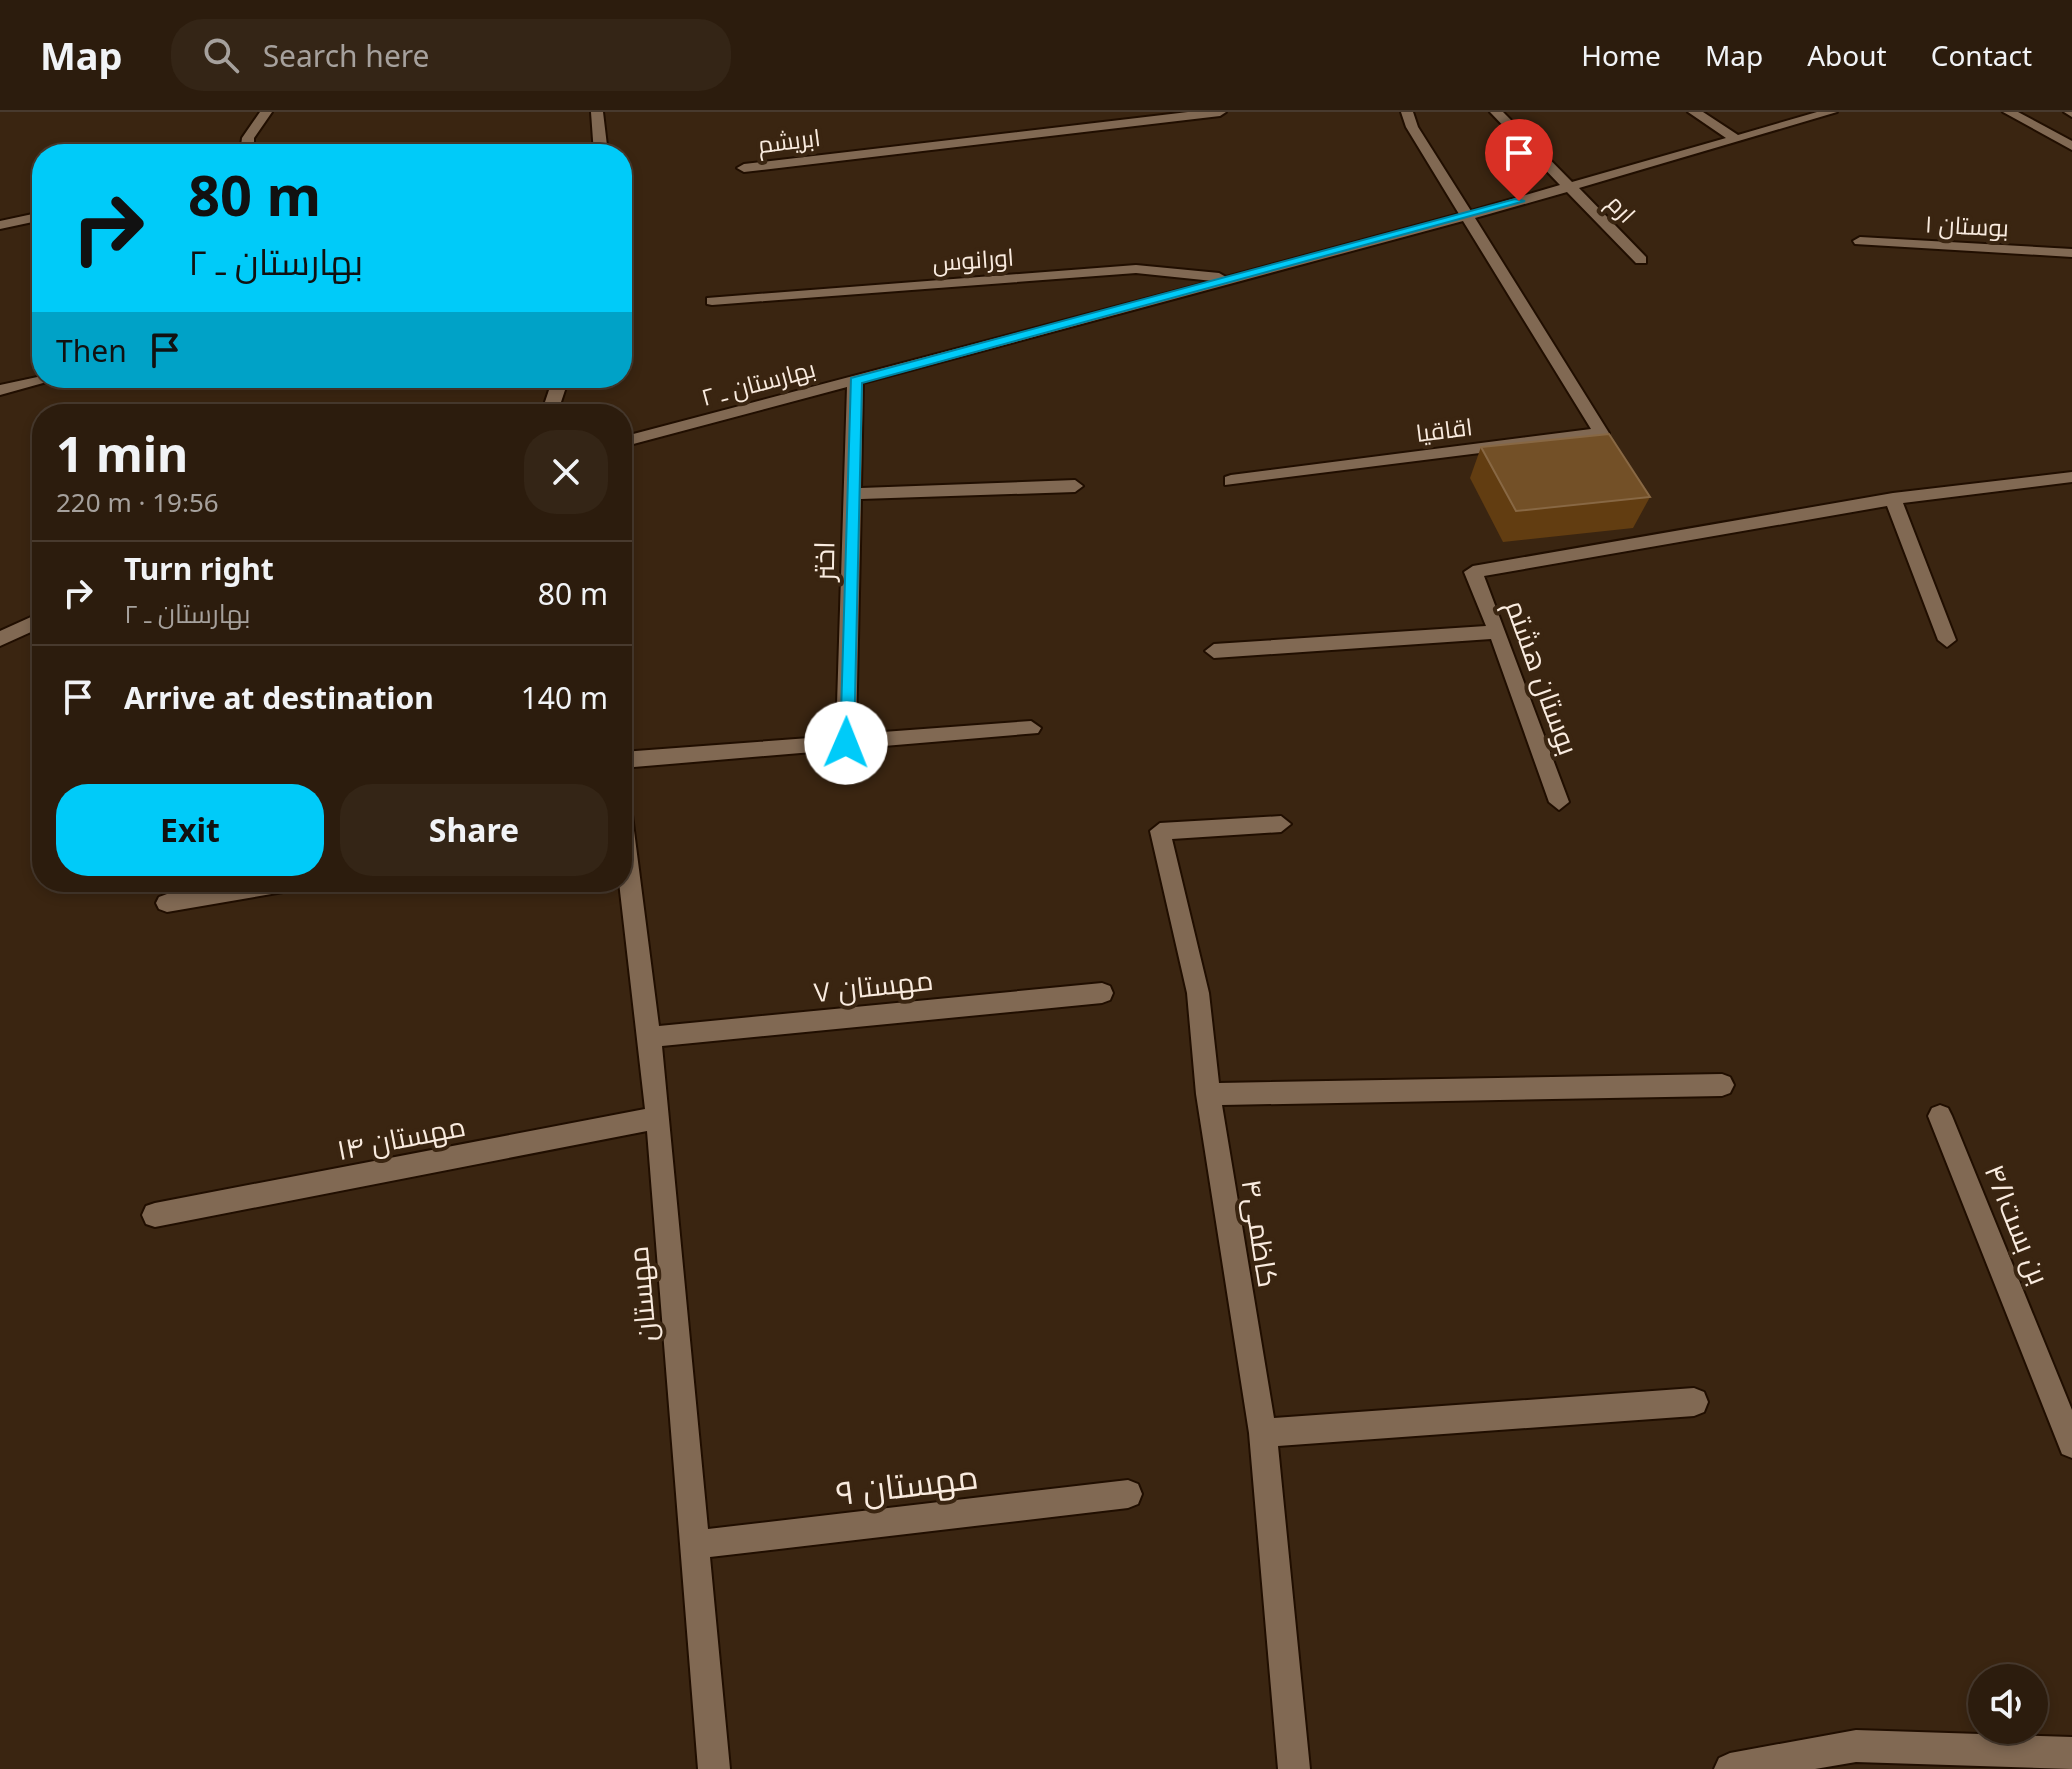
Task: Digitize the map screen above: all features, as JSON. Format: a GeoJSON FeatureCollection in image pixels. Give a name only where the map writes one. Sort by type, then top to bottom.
{"type":"FeatureCollection","features":[{"type":"Feature","properties":{"kind":"street"},"geometry":{"type":"LineString","coordinates":[[248,144],[248,138],[266,112]]}},
{"type":"Feature","properties":{"kind":"street"},"geometry":{"type":"LineString","coordinates":[[597,112],[600,144]]}},
{"type":"Feature","properties":{"kind":"street","name":"ابریشم"},"geometry":{"type":"LineString","coordinates":[[744,168],[1220,112]]}},
{"type":"Feature","properties":{"kind":"street"},"geometry":{"type":"LineString","coordinates":[[1407,112],[1412,127],[1466,217]]}},
{"type":"Feature","properties":{"kind":"street","name":"ارم"},"geometry":{"type":"LineString","coordinates":[[1496,112],[1572,186],[1641,260]]}},
{"type":"Feature","properties":{"kind":"street"},"geometry":{"type":"LineString","coordinates":[[1694,112],[1736,139]]}},
{"type":"Feature","properties":{"kind":"street","name":"بهارستان ـ ۲"},"geometry":{"type":"LineString","coordinates":[[632,439],[1466,217],[1831,112]]}},
{"type":"Feature","properties":{"kind":"street"},"geometry":{"type":"LineString","coordinates":[[2009,112],[2072,146]]}},
{"type":"Feature","properties":{"kind":"street","name":"اقاقیا"},"geometry":{"type":"LineString","coordinates":[[1231,481],[1601,433],[1466,217]]}},
{"type":"Feature","properties":{"kind":"street"},"geometry":{"type":"LineString","coordinates":[[0,225],[32,218]]}},
{"type":"Feature","properties":{"kind":"street","name":"بوستان ۱"},"geometry":{"type":"LineString","coordinates":[[1860,241],[2072,253]]}},
{"type":"Feature","properties":{"kind":"street","name":"اورانوس"},"geometry":{"type":"LineString","coordinates":[[712,301],[1136,269],[1237,278]]}},
{"type":"Feature","properties":{"kind":"street","name":"اختر"},"geometry":{"type":"LineString","coordinates":[[846,743],[855,381]]}},
{"type":"Feature","properties":{"kind":"street"},"geometry":{"type":"LineString","coordinates":[[0,390],[32,383]]}},
{"type":"Feature","properties":{"kind":"street"},"geometry":{"type":"LineString","coordinates":[[1947,640],[1893,499],[2072,477]]}},
{"type":"Feature","properties":{"kind":"street"},"geometry":{"type":"LineString","coordinates":[[852,494],[1075,486]]}},
{"type":"Feature","properties":{"kind":"street","name":"بوستان هشتم"},"geometry":{"type":"LineString","coordinates":[[1559,802],[1498,632],[1473,572],[1893,499]]}},
{"type":"Feature","properties":{"kind":"street"},"geometry":{"type":"LineString","coordinates":[[0,639],[32,624]]}},
{"type":"Feature","properties":{"kind":"street"},"geometry":{"type":"LineString","coordinates":[[1214,651],[1498,632]]}},
{"type":"Feature","properties":{"kind":"street"},"geometry":{"type":"LineString","coordinates":[[632,759],[1031,728]]}},
{"type":"Feature","properties":{"kind":"street","name":"کاظمی۴"},"geometry":{"type":"LineString","coordinates":[[1281,824],[1160,831],[1198,993],[1208,1094],[1263,1433],[1294,1769]]}},
{"type":"Feature","properties":{"kind":"street"},"geometry":{"type":"LineString","coordinates":[[167,903],[231,892]]}},
{"type":"Feature","properties":{"kind":"street","name":"مهستان"},"geometry":{"type":"LineString","coordinates":[[631,892],[658,1118],[714,1769]]}},
{"type":"Feature","properties":{"kind":"street","name":"مهستان ۷"},"geometry":{"type":"LineString","coordinates":[[649,1037],[1102,993]]}},
{"type":"Feature","properties":{"kind":"street"},"geometry":{"type":"LineString","coordinates":[[1208,1094],[1722,1085]]}},
{"type":"Feature","properties":{"kind":"street","name":"بن بست۴/۱"},"geometry":{"type":"LineString","coordinates":[[1940,1116],[2072,1444]]}},
{"type":"Feature","properties":{"kind":"street","name":"مهستان ۱۴"},"geometry":{"type":"LineString","coordinates":[[155,1215],[658,1118]]}},
{"type":"Feature","properties":{"kind":"street"},"geometry":{"type":"LineString","coordinates":[[1263,1433],[1694,1402]]}},
{"type":"Feature","properties":{"kind":"street","name":"مهستان ۹"},"geometry":{"type":"LineString","coordinates":[[694,1545],[1128,1494]]}},
{"type":"Feature","properties":{"kind":"street"},"geometry":{"type":"LineString","coordinates":[[1730,1769],[1856,1746],[2072,1753]]}},
{"type":"Feature","properties":{"kind":"building"},"geometry":{"type":"Polygon","coordinates":[[[1609,434],[1650,497],[1516,511],[1481,447],[1609,434]]]}},
{"type":"Feature","properties":{"kind":"route"},"geometry":{"type":"LineString","coordinates":[[846,743],[855,381],[1519,201]]}}]}
